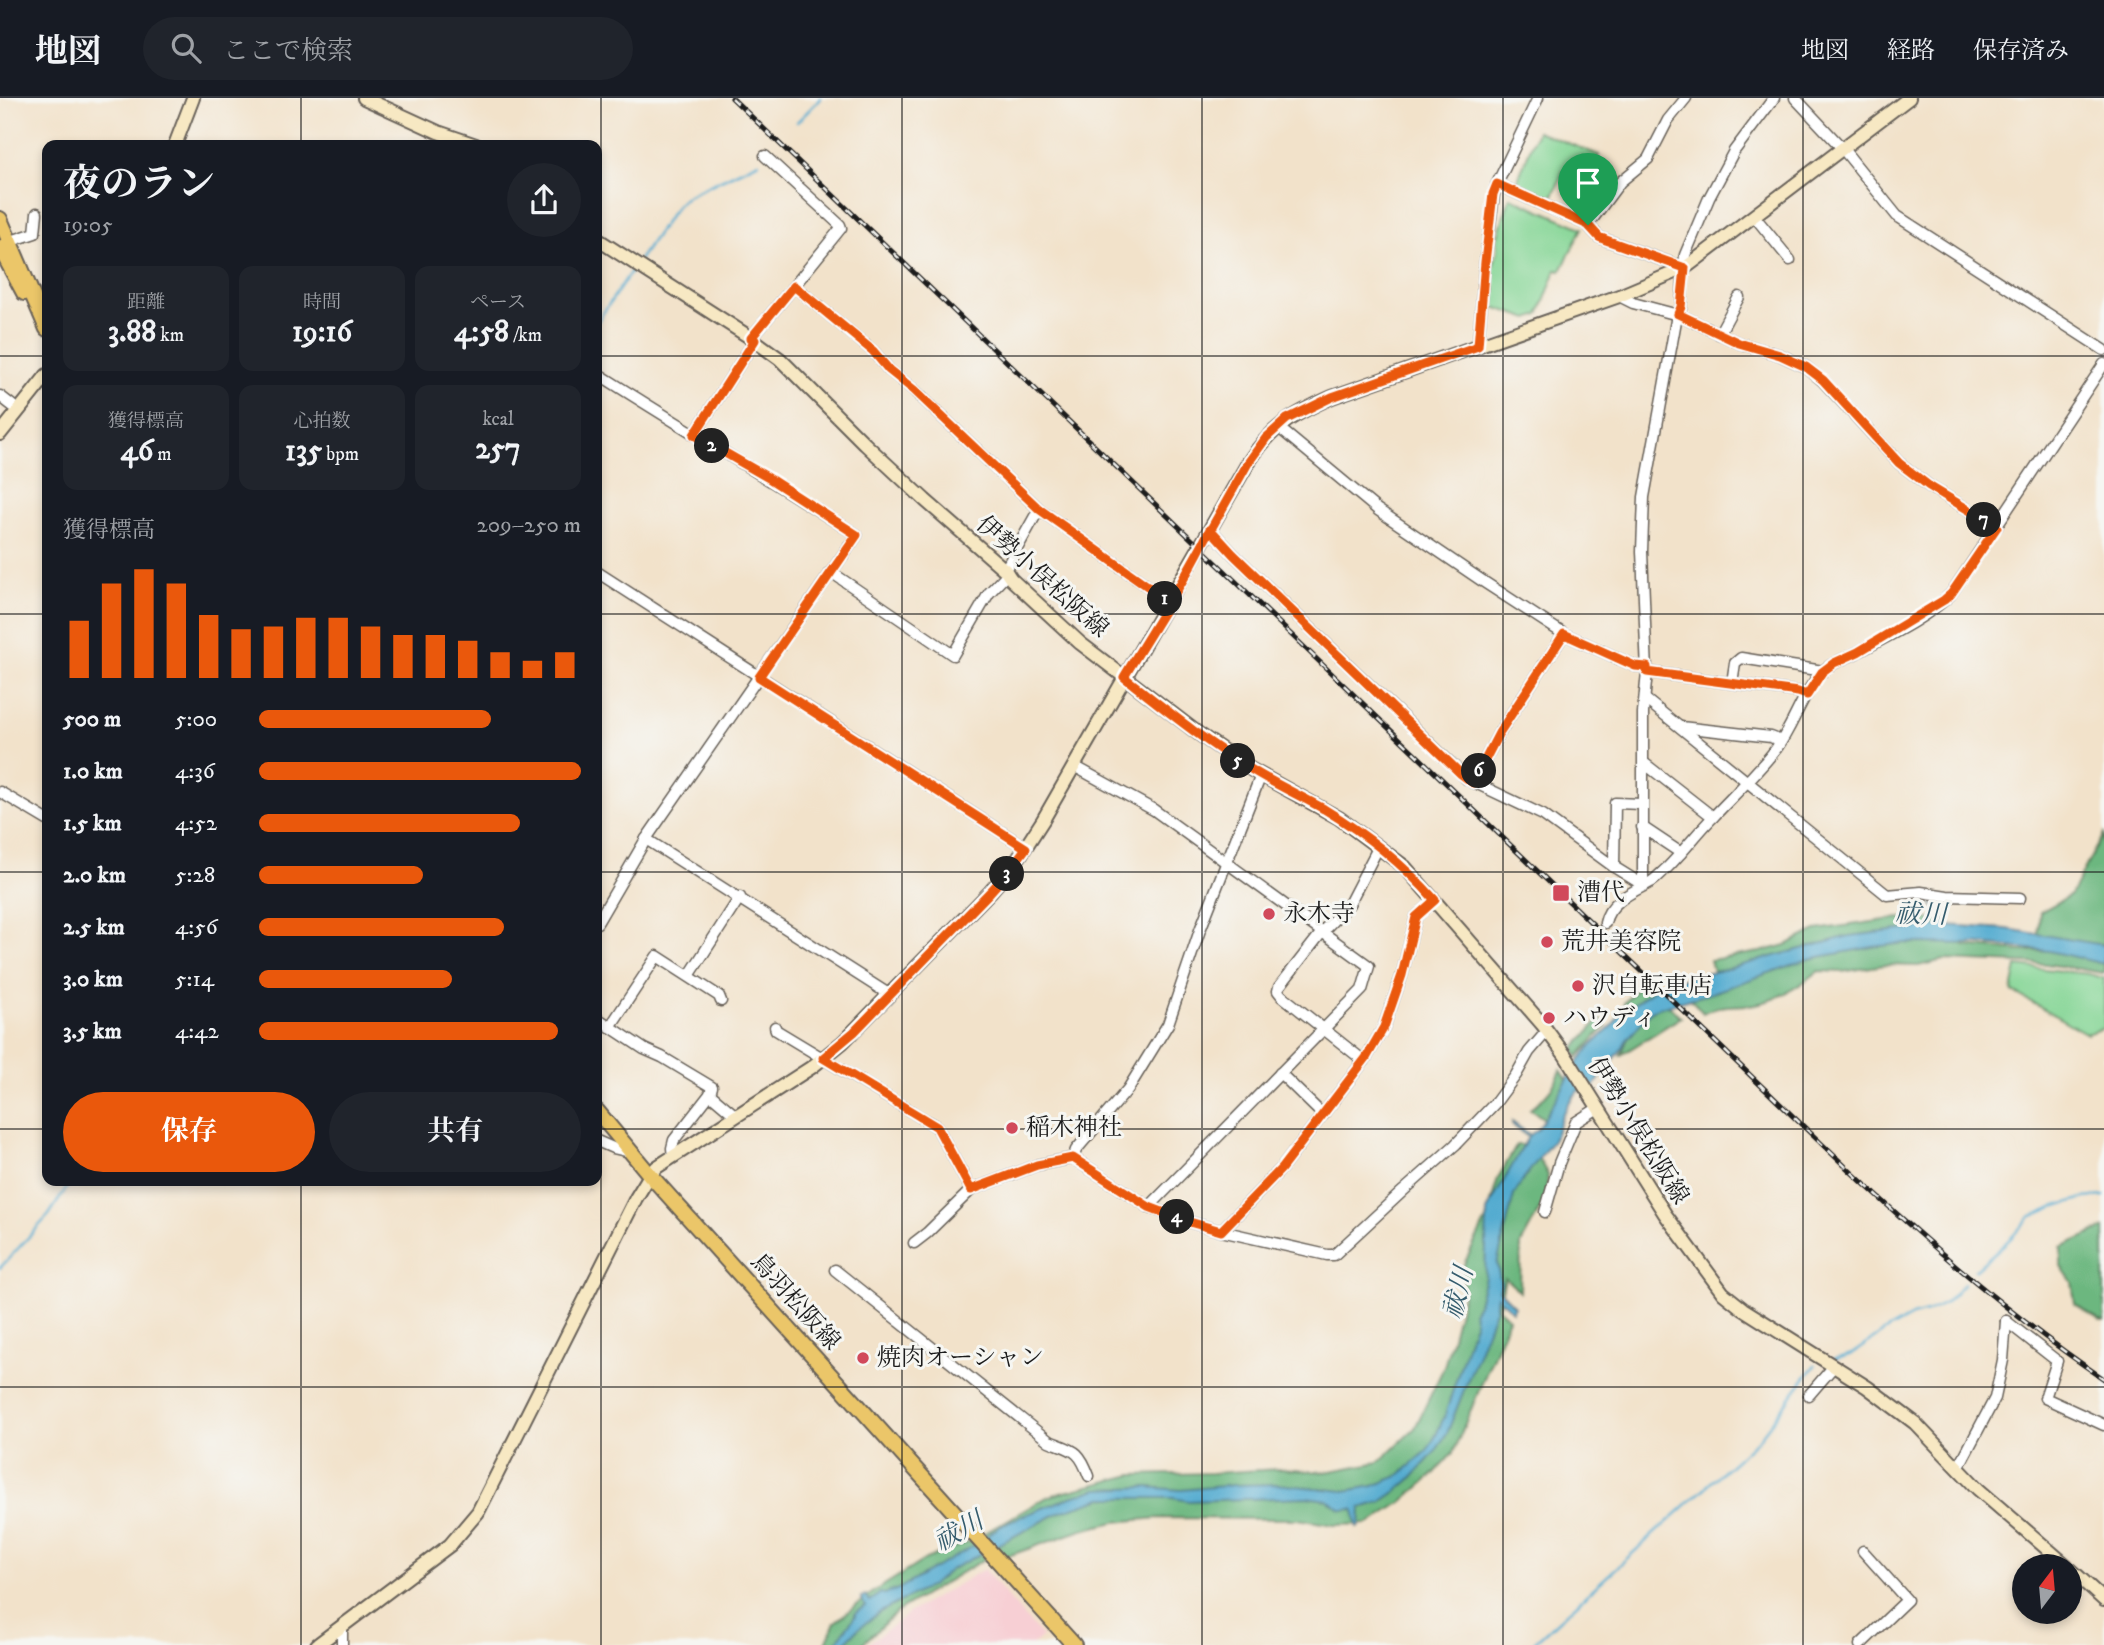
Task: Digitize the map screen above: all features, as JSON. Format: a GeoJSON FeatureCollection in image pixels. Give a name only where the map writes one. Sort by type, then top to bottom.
{"type":"FeatureCollection","features":[{"type":"Feature","properties":{"kind":"main road"},"geometry":{"type":"LineString","coordinates":[[0,219],[5,245],[42,327]]}},
{"type":"Feature","properties":{"kind":"main road"},"geometry":{"type":"LineString","coordinates":[[5,245],[42,319]]}},
{"type":"Feature","properties":{"kind":"main road","name":"鳥羽松阪線"},"geometry":{"type":"LineString","coordinates":[[602,1117],[650,1175],[1074,1645]]}},
{"type":"Feature","properties":{"kind":"street"},"geometry":{"type":"LineString","coordinates":[[177,140],[193,98]]}},
{"type":"Feature","properties":{"kind":"street"},"geometry":{"type":"LineString","coordinates":[[364,98],[380,101],[438,132],[461,140]]}},
{"type":"Feature","properties":{"kind":"street"},"geometry":{"type":"LineString","coordinates":[[1478,346],[1493,194],[1538,98]]}},
{"type":"Feature","properties":{"kind":"street"},"geometry":{"type":"LineString","coordinates":[[1588,225],[1620,182],[1648,159],[1668,120],[1686,98]]}},
{"type":"Feature","properties":{"kind":"street"},"geometry":{"type":"LineString","coordinates":[[1643,885],[1642,804],[1647,670],[1644,497],[1681,307],[1685,255],[1722,171],[1774,98]]}},
{"type":"Feature","properties":{"kind":"street"},"geometry":{"type":"LineString","coordinates":[[1795,98],[1843,149],[1897,216],[2104,351]]}},
{"type":"Feature","properties":{"kind":"street"},"geometry":{"type":"LineString","coordinates":[[317,1645],[450,1545],[478,1512],[614,1241],[657,1167],[823,1058],[854,1032],[1009,871],[1026,848],[1259,446],[1278,427],[1297,413],[1332,397],[1619,296],[1685,268],[1909,98]]}},
{"type":"Feature","properties":{"kind":"street"},"geometry":{"type":"LineString","coordinates":[[694,435],[753,339],[841,228],[765,156]]}},
{"type":"Feature","properties":{"kind":"street"},"geometry":{"type":"LineString","coordinates":[[1497,184],[1588,225],[1599,237],[1685,268]]}},
{"type":"Feature","properties":{"kind":"street"},"geometry":{"type":"LineString","coordinates":[[5,245],[35,233],[37,213]]}},
{"type":"Feature","properties":{"kind":"street"},"geometry":{"type":"LineString","coordinates":[[1755,217],[1790,260]]}},
{"type":"Feature","properties":{"kind":"street","name":"伊勢小俣松阪線"},"geometry":{"type":"LineString","coordinates":[[602,242],[753,339],[795,372],[849,429],[925,500],[1006,572],[1057,622],[1124,677],[1199,734],[1261,775],[1326,811],[1405,867],[1565,1055],[1659,1205],[1719,1289],[1744,1309],[1867,1387],[1915,1423],[1998,1508],[2052,1554]]}},
{"type":"Feature","properties":{"kind":"street"},"geometry":{"type":"LineString","coordinates":[[794,286],[873,351],[889,370],[914,390],[1039,509],[1170,602]]}},
{"type":"Feature","properties":{"kind":"street"},"geometry":{"type":"LineString","coordinates":[[1619,296],[1633,303],[1678,314],[1739,343],[1788,358],[1815,373],[1899,463],[1929,486],[1997,527]]}},
{"type":"Feature","properties":{"kind":"street"},"geometry":{"type":"LineString","coordinates":[[1719,334],[1739,297]]}},
{"type":"Feature","properties":{"kind":"street"},"geometry":{"type":"LineString","coordinates":[[1605,923],[1615,905],[1654,880],[1747,783],[1781,741],[1824,671],[1905,625],[1951,594],[2104,364]]}},
{"type":"Feature","properties":{"kind":"street"},"geometry":{"type":"LineString","coordinates":[[602,376],[857,535],[646,838],[602,914]]}},
{"type":"Feature","properties":{"kind":"street"},"geometry":{"type":"LineString","coordinates":[[1,430],[42,381]]}},
{"type":"Feature","properties":{"kind":"street"},"geometry":{"type":"LineString","coordinates":[[0,396],[18,410]]}},
{"type":"Feature","properties":{"kind":"street"},"geometry":{"type":"LineString","coordinates":[[1278,427],[1378,510],[1564,634],[1647,670],[1807,695]]}},
{"type":"Feature","properties":{"kind":"street"},"geometry":{"type":"LineString","coordinates":[[831,572],[953,655],[989,593],[1006,572],[1039,509]]}},
{"type":"Feature","properties":{"kind":"street"},"geometry":{"type":"LineString","coordinates":[[1210,529],[1461,774],[1473,783],[1543,816],[1643,885]]}},
{"type":"Feature","properties":{"kind":"street"},"geometry":{"type":"LineString","coordinates":[[602,575],[1026,848]]}},
{"type":"Feature","properties":{"kind":"street"},"geometry":{"type":"LineString","coordinates":[[1473,783],[1499,733],[1564,634]]}},
{"type":"Feature","properties":{"kind":"street"},"geometry":{"type":"LineString","coordinates":[[1732,683],[1735,663],[1741,658],[1824,671]]}},
{"type":"Feature","properties":{"kind":"street"},"geometry":{"type":"LineString","coordinates":[[1645,699],[1886,895],[1921,892],[1947,896],[2020,898]]}},
{"type":"Feature","properties":{"kind":"street"},"geometry":{"type":"LineString","coordinates":[[1680,727],[1771,737],[1781,741]]}},
{"type":"Feature","properties":{"kind":"street"},"geometry":{"type":"LineString","coordinates":[[1643,763],[1713,817]]}},
{"type":"Feature","properties":{"kind":"street"},"geometry":{"type":"LineString","coordinates":[[1074,766],[1154,810],[1369,966],[1362,990],[1149,1207]]}},
{"type":"Feature","properties":{"kind":"street"},"geometry":{"type":"LineString","coordinates":[[1073,1158],[1076,1150],[1128,1089],[1168,1024],[1200,930],[1261,775]]}},
{"type":"Feature","properties":{"kind":"street"},"geometry":{"type":"LineString","coordinates":[[0,792],[42,817]]}},
{"type":"Feature","properties":{"kind":"street"},"geometry":{"type":"LineString","coordinates":[[1614,867],[1615,803],[1642,804]]}},
{"type":"Feature","properties":{"kind":"street"},"geometry":{"type":"LineString","coordinates":[[1642,827],[1681,853]]}},
{"type":"Feature","properties":{"kind":"street"},"geometry":{"type":"LineString","coordinates":[[646,838],[890,995]]}},
{"type":"Feature","properties":{"kind":"street"},"geometry":{"type":"LineString","coordinates":[[1364,1060],[1278,991],[1322,932],[1349,904],[1378,846]]}},
{"type":"Feature","properties":{"kind":"street"},"geometry":{"type":"LineString","coordinates":[[689,976],[740,897]]}},
{"type":"Feature","properties":{"kind":"street"},"geometry":{"type":"LineString","coordinates":[[1221,1231],[1281,1169],[1364,1060],[1384,1027],[1402,975],[1416,917],[1435,900]]}},
{"type":"Feature","properties":{"kind":"street"},"geometry":{"type":"LineString","coordinates":[[610,1027],[657,956],[719,996],[721,1000]]}},
{"type":"Feature","properties":{"kind":"street"},"geometry":{"type":"LineString","coordinates":[[602,1021],[644,1049],[712,1087],[710,1094],[674,1140],[673,1157]]}},
{"type":"Feature","properties":{"kind":"street"},"geometry":{"type":"LineString","coordinates":[[775,1027],[937,1127],[971,1190]]}},
{"type":"Feature","properties":{"kind":"street"},"geometry":{"type":"LineString","coordinates":[[914,1243],[927,1234],[971,1190],[1037,1165],[1073,1158],[1149,1207],[1186,1221],[1334,1255],[1455,1145],[1496,1102],[1529,1052],[1547,1031]]}},
{"type":"Feature","properties":{"kind":"street"},"geometry":{"type":"LineString","coordinates":[[1280,1073],[1323,1115]]}},
{"type":"Feature","properties":{"kind":"street"},"geometry":{"type":"LineString","coordinates":[[710,1094],[736,1116]]}},
{"type":"Feature","properties":{"kind":"street"},"geometry":{"type":"LineString","coordinates":[[1545,1212],[1559,1163],[1576,1122],[1597,1107]]}},
{"type":"Feature","properties":{"kind":"street"},"geometry":{"type":"LineString","coordinates":[[602,1143],[631,1152]]}},
{"type":"Feature","properties":{"kind":"street"},"geometry":{"type":"LineString","coordinates":[[835,1270],[1049,1441],[1077,1452],[1083,1460],[1088,1476]]}},
{"type":"Feature","properties":{"kind":"street"},"geometry":{"type":"LineString","coordinates":[[1958,1468],[1995,1398],[2003,1360],[2006,1321],[2057,1361],[2045,1398],[2104,1425]]}},
{"type":"Feature","properties":{"kind":"street"},"geometry":{"type":"LineString","coordinates":[[1809,1395],[1834,1366]]}},
{"type":"Feature","properties":{"kind":"street"},"geometry":{"type":"LineString","coordinates":[[1860,1645],[1907,1600],[1863,1551]]}},
{"type":"Feature","properties":{"kind":"street","name":"伊勢小俣松阪線"},"geometry":{"type":"LineString","coordinates":[[2082,1580],[2104,1600]]}},
{"type":"Feature","properties":{"kind":"street"},"geometry":{"type":"LineString","coordinates":[[342,1628],[342,1645]]}},
{"type":"Feature","properties":{"kind":"shaded area"},"geometry":{"type":"Polygon","coordinates":[[[984,1569],[1042,1637],[1032,1645],[866,1645],[912,1611],[984,1569]]]}},
{"type":"Feature","properties":{"kind":"green space"},"geometry":{"type":"Polygon","coordinates":[[[1537,131],[1599,155],[1588,185],[1563,172],[1550,203],[1515,187],[1537,131]]]}},
{"type":"Feature","properties":{"kind":"green space"},"geometry":{"type":"Polygon","coordinates":[[[1510,197],[1582,228],[1561,271],[1556,270],[1539,315],[1529,319],[1491,306],[1492,269],[1498,250],[1497,238],[1510,197]]]}},
{"type":"Feature","properties":{"kind":"green space"},"geometry":{"type":"Polygon","coordinates":[[[2104,835],[2104,973],[2046,964],[1945,960],[1918,966],[1884,965],[1842,972],[1819,971],[1797,987],[1773,999],[1756,1004],[1716,1008],[1703,1013],[1690,998],[1718,991],[1710,960],[1786,945],[1816,930],[1900,918],[1947,920],[1964,946],[2042,951],[2038,933],[2040,912],[2071,895],[2104,835]]]}},
{"type":"Feature","properties":{"kind":"green space"},"geometry":{"type":"Polygon","coordinates":[[[2017,966],[2104,978],[2104,1028],[2087,1034],[2012,991],[2017,966]]]}},
{"type":"Feature","properties":{"kind":"green space"},"geometry":{"type":"Polygon","coordinates":[[[1643,981],[1681,1017],[1621,1055],[1630,1033],[1624,1003],[1643,981]]]}},
{"type":"Feature","properties":{"kind":"green space"},"geometry":{"type":"Polygon","coordinates":[[[1600,1019],[1606,1026],[1578,1057],[1574,1049],[1600,1019]]]}},
{"type":"Feature","properties":{"kind":"green space"},"geometry":{"type":"Polygon","coordinates":[[[1561,1070],[1569,1082],[1546,1120],[1530,1109],[1556,1082],[1561,1070]]]}},
{"type":"Feature","properties":{"kind":"green space"},"geometry":{"type":"Polygon","coordinates":[[[1517,1145],[1522,1145],[1540,1161],[1548,1175],[1545,1200],[1521,1244],[1520,1292],[1505,1278],[1498,1308],[1509,1318],[1453,1453],[1402,1502],[1369,1524],[1334,1525],[1298,1519],[1159,1518],[1115,1522],[1082,1530],[1005,1557],[983,1534],[1049,1496],[1132,1475],[1279,1469],[1325,1472],[1379,1462],[1415,1428],[1444,1367],[1463,1295],[1464,1264],[1486,1220],[1498,1178],[1517,1145]]]}},
{"type":"Feature","properties":{"kind":"green space"},"geometry":{"type":"Polygon","coordinates":[[[2104,1228],[2104,1321],[2101,1321],[2075,1304],[2072,1282],[2061,1266],[2061,1247],[2104,1228]]]}},
{"type":"Feature","properties":{"kind":"green space"},"geometry":{"type":"Polygon","coordinates":[[[971,1541],[987,1557],[897,1612],[861,1645],[825,1645],[835,1622],[876,1590],[926,1559],[971,1541]]]}},
{"type":"Feature","properties":{"kind":"water"},"geometry":{"type":"Polygon","coordinates":[[[1926,898],[1943,916],[1946,925],[2007,929],[2104,945],[2104,964],[2049,951],[1979,944],[1906,943],[1809,959],[1651,1011],[1592,1089],[1578,1091],[1568,1104],[1554,1139],[1514,1195],[1497,1264],[1501,1284],[1499,1290],[1515,1306],[1512,1311],[1497,1296],[1495,1310],[1448,1431],[1436,1451],[1410,1480],[1381,1502],[1361,1508],[1360,1526],[1357,1527],[1354,1509],[1342,1510],[1327,1500],[1306,1497],[1189,1501],[1172,1498],[1103,1498],[1060,1512],[950,1570],[931,1586],[880,1612],[843,1645],[834,1645],[854,1614],[865,1606],[861,1598],[866,1596],[870,1602],[880,1593],[898,1589],[977,1544],[1010,1521],[1097,1489],[1147,1487],[1181,1490],[1277,1484],[1344,1491],[1373,1486],[1398,1476],[1427,1451],[1445,1415],[1475,1320],[1473,1312],[1478,1304],[1485,1277],[1487,1211],[1528,1137],[1512,1125],[1512,1122],[1530,1135],[1538,1129],[1576,1065],[1590,1047],[1613,1025],[1620,1014],[1656,988],[1849,936],[1942,925],[1942,917],[1926,898]]]}},
{"type":"Feature","properties":{"kind":"waterway"},"geometry":{"type":"LineString","coordinates":[[797,122],[821,98]]}},
{"type":"Feature","properties":{"kind":"waterway"},"geometry":{"type":"LineString","coordinates":[[639,260],[677,205],[687,196],[759,162]]}},
{"type":"Feature","properties":{"kind":"waterway"},"geometry":{"type":"LineString","coordinates":[[602,315],[634,267]]}},
{"type":"Feature","properties":{"kind":"waterway"},"geometry":{"type":"LineString","coordinates":[[0,1268],[49,1215],[68,1186]]}},
{"type":"Feature","properties":{"kind":"waterway"},"geometry":{"type":"LineString","coordinates":[[1975,1270],[2030,1217],[2053,1207],[2104,1196]]}},
{"type":"Feature","properties":{"kind":"waterway"},"geometry":{"type":"LineString","coordinates":[[1833,1360],[1852,1354],[1912,1316],[1945,1303],[1964,1283]]}},
{"type":"Feature","properties":{"kind":"waterway"},"geometry":{"type":"LineString","coordinates":[[1531,1645],[1758,1440],[1815,1365]]}},
{"type":"Feature","properties":{"kind":"railway"},"geometry":{"type":"LineString","coordinates":[[732,98],[1849,1170],[1972,1279],[2037,1331],[2104,1379]]}},
{"type":"Feature","properties":{"kind":"place","name":"漕代"},"geometry":{"type":"Point","coordinates":[1561,893]}},
{"type":"Feature","properties":{"kind":"place","name":"永木寺"},"geometry":{"type":"Point","coordinates":[1269,914]}},
{"type":"Feature","properties":{"kind":"place","name":"荒井美容院"},"geometry":{"type":"Point","coordinates":[1547,942]}},
{"type":"Feature","properties":{"kind":"place","name":"沢自転車店"},"geometry":{"type":"Point","coordinates":[1578,986]}},
{"type":"Feature","properties":{"kind":"place","name":"ハウディ"},"geometry":{"type":"Point","coordinates":[1549,1018]}},
{"type":"Feature","properties":{"kind":"place","name":"稲木神社"},"geometry":{"type":"Point","coordinates":[1012,1128]}},
{"type":"Feature","properties":{"kind":"place","name":"焼肉オーシャン"},"geometry":{"type":"Point","coordinates":[863,1358]}},
{"type":"Feature","properties":{"kind":"route"},"geometry":{"type":"LineString","coordinates":[[1588,225],[1497,184],[1493,194],[1485,262],[1478,346],[1332,397],[1287,419],[1266,438],[1248,463],[1210,529],[1170,602],[1039,509],[914,390],[889,370],[873,351],[794,286],[751,338],[755,340],[694,435],[767,477],[857,535],[759,677],[1026,848],[990,892],[854,1032],[823,1058],[937,1127],[971,1190],[1037,1165],[1073,1158],[1149,1207],[1221,1231],[1281,1169],[1366,1058],[1384,1027],[1402,975],[1416,917],[1435,900],[1405,867],[1361,833],[1239,762],[1124,677],[1170,602],[1204,542],[1210,529],[1473,783],[1499,733],[1564,634],[1635,666],[1647,667],[1647,672],[1807,695],[1822,672],[1834,663],[1916,619],[1951,594],[1997,527],[1929,486],[1899,463],[1815,373],[1788,358],[1739,343],[1678,314],[1685,268],[1599,237],[1588,225]]}},
{"type":"Feature","properties":{"kind":"water label","name":"祓川"},"geometry":{"type":"Point","coordinates":[1921,915]}},
{"type":"Feature","properties":{"kind":"water label","name":"祓川"},"geometry":{"type":"Point","coordinates":[1459,1293]}},
{"type":"Feature","properties":{"kind":"water label","name":"祓川"},"geometry":{"type":"Point","coordinates":[959,1532]}}]}
